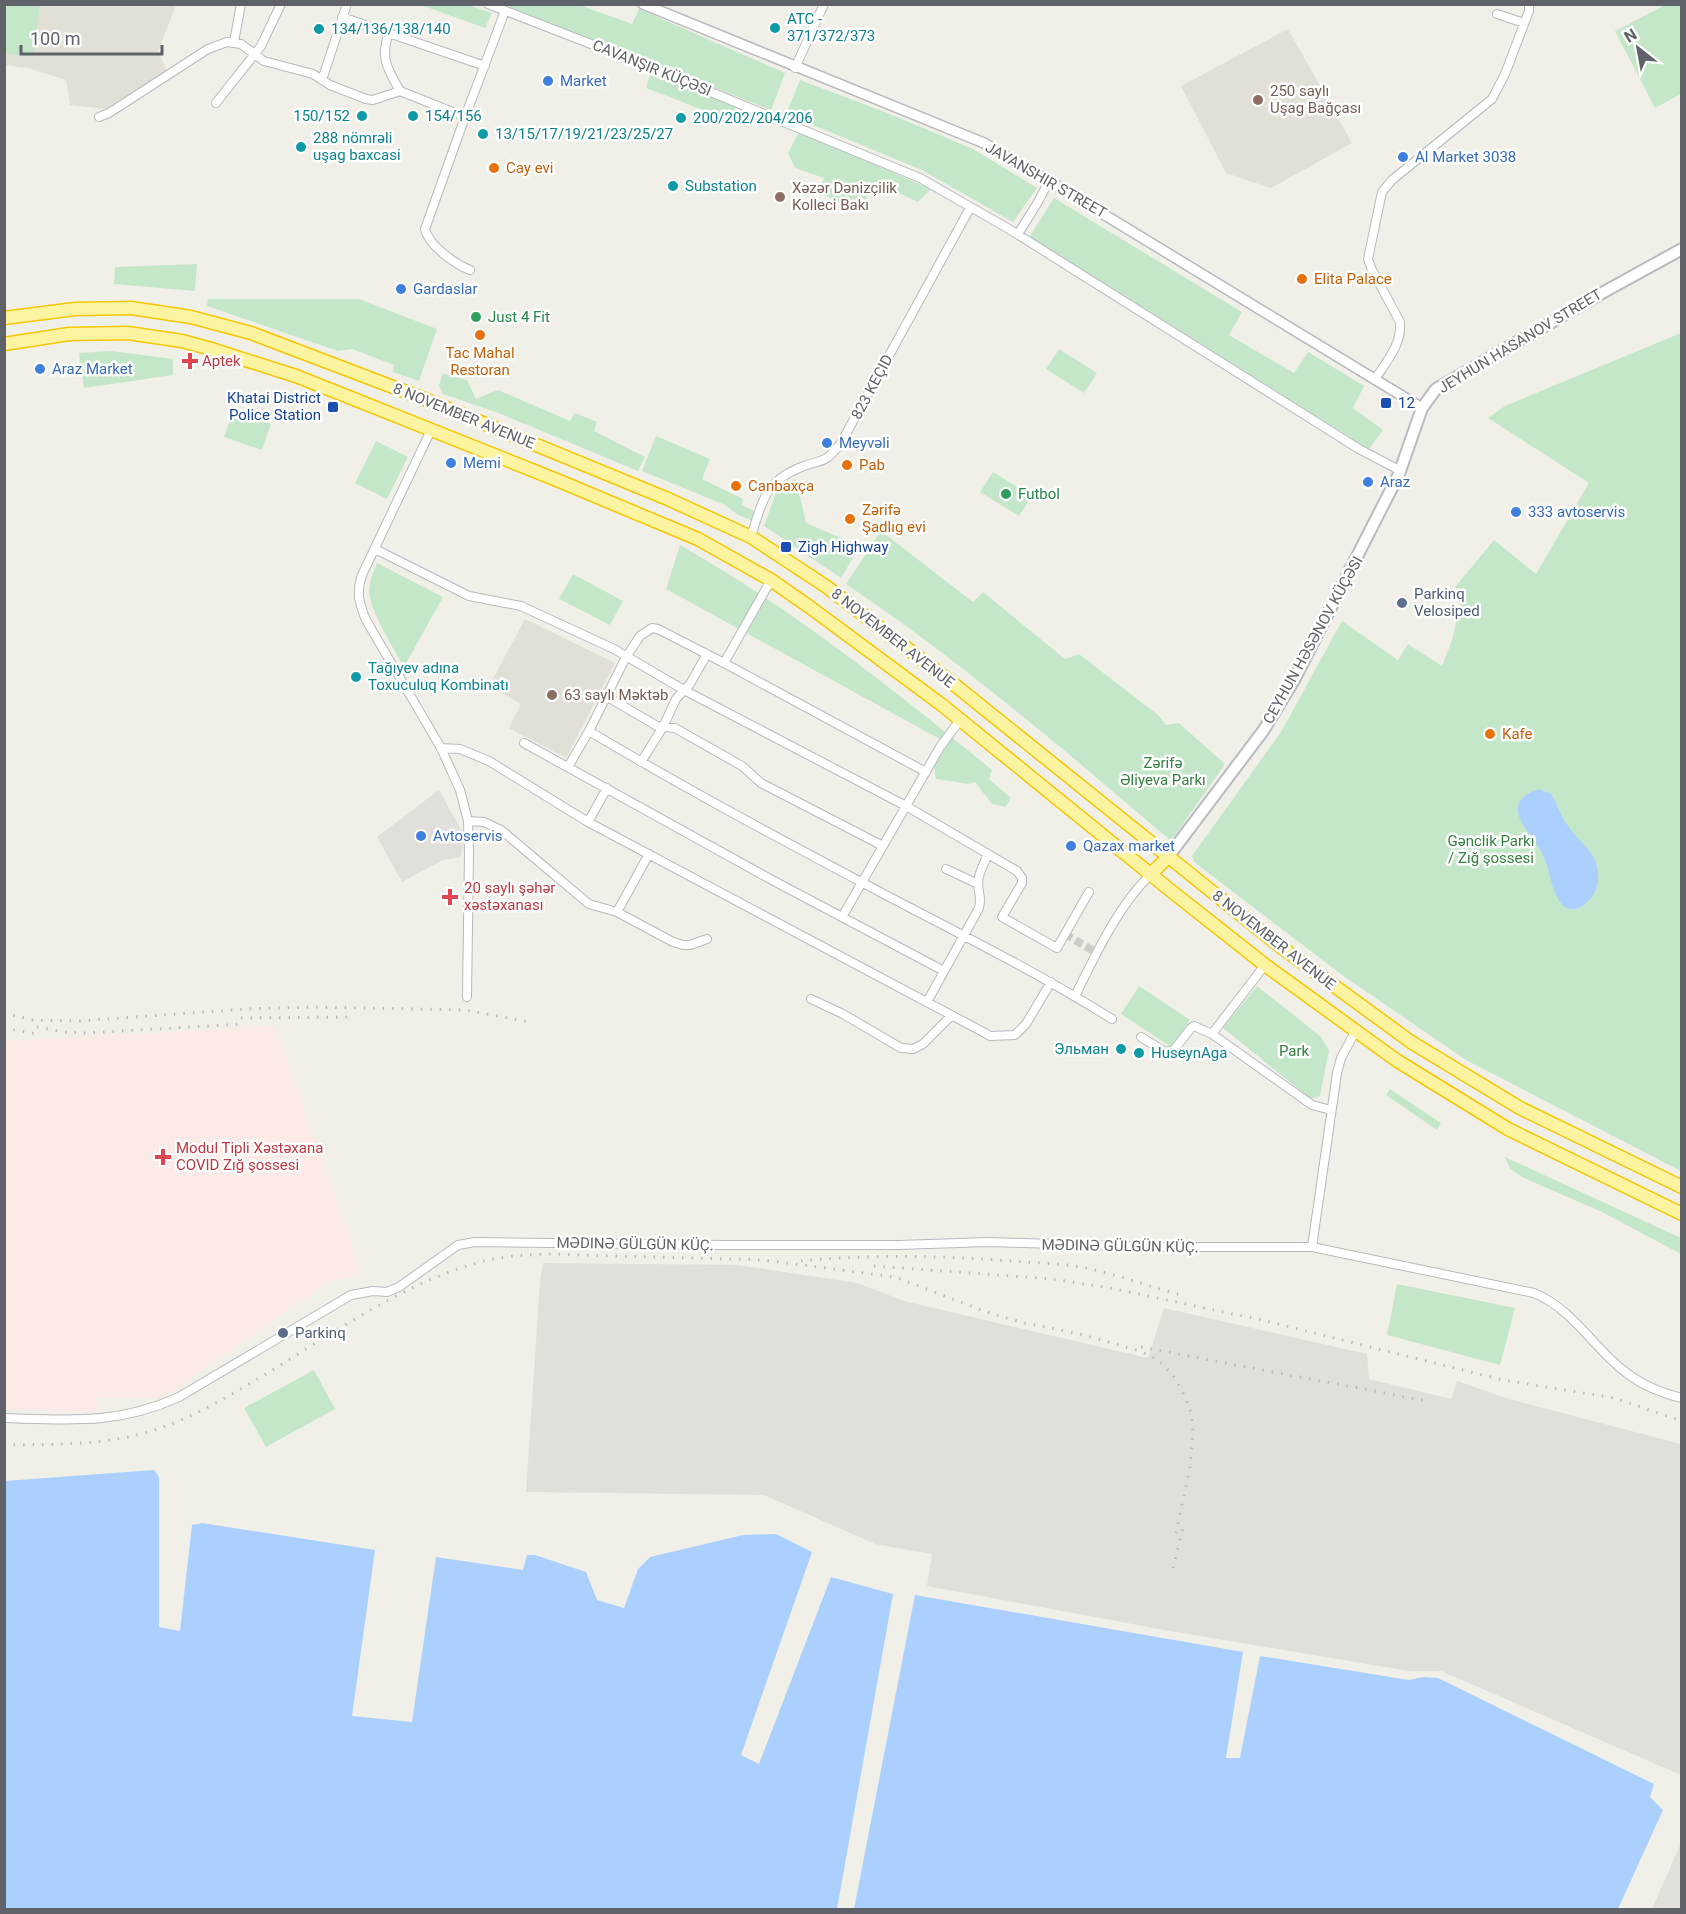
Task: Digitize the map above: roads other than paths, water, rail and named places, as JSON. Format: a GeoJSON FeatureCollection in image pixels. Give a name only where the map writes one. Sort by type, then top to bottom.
{"type":"FeatureCollection","features":[{"type":"Feature","properties":{"kind":"highway","name":"8 NOVEMBER AVENUE"},"geometry":{"type":"LineString","coordinates":[[4,318],[75,309],[131,308],[190,317],[251,333],[422,398],[648,490],[751,537],[836,594],[956,686],[1281,947],[1411,1042],[1520,1108],[1682,1187]]}},
{"type":"Feature","properties":{"kind":"highway","name":"8 NOVEMBER AVENUE"},"geometry":{"type":"LineString","coordinates":[[4,344],[96,332],[128,333],[182,341],[247,359],[296,376],[656,520],[698,539],[771,580],[960,720],[1150,875],[1355,1032],[1501,1125],[1682,1214]]}},
{"type":"Feature","properties":{"kind":"highway"},"geometry":{"type":"LineString","coordinates":[[1150,875],[1168,857]]}},
{"type":"Feature","properties":{"kind":"main road","name":"JEYHUN HASANOV STREET"},"geometry":{"type":"LineString","coordinates":[[1401,471],[1422,408],[1436,389],[1682,249]]}},
{"type":"Feature","properties":{"kind":"main road","name":"CEYHUN HƏSƏNOV KÜÇƏSI"},"geometry":{"type":"LineString","coordinates":[[1168,857],[1263,731],[1290,687],[1401,471]]}},
{"type":"Feature","properties":{"kind":"street"},"geometry":{"type":"LineString","coordinates":[[234,42],[242,4]]}},
{"type":"Feature","properties":{"kind":"street"},"geometry":{"type":"LineString","coordinates":[[216,103],[268,35],[281,4]]}},
{"type":"Feature","properties":{"kind":"street"},"geometry":{"type":"LineString","coordinates":[[322,80],[346,4]]}},
{"type":"Feature","properties":{"kind":"street","name":"CAVANŞIR KÜÇƏSI"},"geometry":{"type":"LineString","coordinates":[[488,4],[645,65],[920,178],[1018,234]]}},
{"type":"Feature","properties":{"kind":"street","name":"JAVANSHIR STREET"},"geometry":{"type":"LineString","coordinates":[[643,4],[795,68],[984,143],[1422,408]]}},
{"type":"Feature","properties":{"kind":"street"},"geometry":{"type":"LineString","coordinates":[[795,68],[824,4]]}},
{"type":"Feature","properties":{"kind":"street"},"geometry":{"type":"LineString","coordinates":[[1376,379],[1399,341],[1401,331],[1400,322],[1369,263],[1382,192],[1392,180],[1492,99],[1505,74],[1529,4]]}},
{"type":"Feature","properties":{"kind":"street"},"geometry":{"type":"LineString","coordinates":[[470,270],[453,262],[429,239],[425,229],[505,11]]}},
{"type":"Feature","properties":{"kind":"street"},"geometry":{"type":"LineString","coordinates":[[1497,14],[1524,23]]}},
{"type":"Feature","properties":{"kind":"street"},"geometry":{"type":"LineString","coordinates":[[342,17],[485,66]]}},
{"type":"Feature","properties":{"kind":"street"},"geometry":{"type":"LineString","coordinates":[[389,32],[383,49],[384,57],[389,72],[400,91],[465,117]]}},
{"type":"Feature","properties":{"kind":"street"},"geometry":{"type":"LineString","coordinates":[[99,117],[109,113],[219,43],[234,42],[247,47],[254,54],[272,64],[301,70],[330,85],[366,99],[373,100],[400,91]]}},
{"type":"Feature","properties":{"kind":"street"},"geometry":{"type":"LineString","coordinates":[[1049,181],[1018,234],[1359,449],[1401,471]]}},
{"type":"Feature","properties":{"kind":"street","name":"823 KEÇID"},"geometry":{"type":"LineString","coordinates":[[751,537],[762,501],[775,482],[799,468],[825,461],[842,443],[970,208]]}},
{"type":"Feature","properties":{"kind":"street"},"geometry":{"type":"LineString","coordinates":[[431,430],[359,585],[358,598],[362,609],[441,748],[460,790],[468,821],[470,853],[466,997]]}},
{"type":"Feature","properties":{"kind":"street"},"geometry":{"type":"LineString","coordinates":[[375,549],[469,597],[521,606],[626,657],[684,690],[906,806],[1017,871],[1022,882],[1002,917],[1057,948],[1089,892]]}},
{"type":"Feature","properties":{"kind":"street"},"geometry":{"type":"LineString","coordinates":[[724,663],[771,580]]}},
{"type":"Feature","properties":{"kind":"street"},"geometry":{"type":"LineString","coordinates":[[568,767],[626,657],[640,636],[652,628],[707,654],[926,772]]}},
{"type":"Feature","properties":{"kind":"street"},"geometry":{"type":"LineString","coordinates":[[641,762],[663,727],[676,699],[690,684],[707,654]]}},
{"type":"Feature","properties":{"kind":"street"},"geometry":{"type":"LineString","coordinates":[[606,696],[657,726],[675,728],[742,766],[761,783],[883,846]]}},
{"type":"Feature","properties":{"kind":"street"},"geometry":{"type":"LineString","coordinates":[[842,916],[940,747],[960,720]]}},
{"type":"Feature","properties":{"kind":"street"},"geometry":{"type":"LineString","coordinates":[[589,731],[641,762],[1051,982],[1112,1019]]}},
{"type":"Feature","properties":{"kind":"street"},"geometry":{"type":"LineString","coordinates":[[524,742],[772,880],[944,971]]}},
{"type":"Feature","properties":{"kind":"street"},"geometry":{"type":"LineString","coordinates":[[441,748],[460,749],[481,758],[588,822],[990,1036],[1015,1035],[1026,1024],[1051,982]]}},
{"type":"Feature","properties":{"kind":"street"},"geometry":{"type":"LineString","coordinates":[[588,822],[607,788]]}},
{"type":"Feature","properties":{"kind":"street"},"geometry":{"type":"LineString","coordinates":[[468,821],[484,822],[501,830],[580,898],[593,906],[617,912],[683,945],[707,939]]}},
{"type":"Feature","properties":{"kind":"street"},"geometry":{"type":"LineString","coordinates":[[617,912],[649,854]]}},
{"type":"Feature","properties":{"kind":"street"},"geometry":{"type":"LineString","coordinates":[[927,1002],[982,900],[978,884],[979,876],[988,854]]}},
{"type":"Feature","properties":{"kind":"street"},"geometry":{"type":"LineString","coordinates":[[946,869],[978,884]]}},
{"type":"Feature","properties":{"kind":"street"},"geometry":{"type":"LineString","coordinates":[[1075,996],[1096,953],[1138,887],[1150,875]]}},
{"type":"Feature","properties":{"kind":"street"},"geometry":{"type":"LineString","coordinates":[[1212,1034],[1266,965]]}},
{"type":"Feature","properties":{"kind":"street"},"geometry":{"type":"LineString","coordinates":[[811,999],[843,1014],[901,1048],[913,1049],[923,1044],[951,1016]]}},
{"type":"Feature","properties":{"kind":"street"},"geometry":{"type":"LineString","coordinates":[[1141,1037],[1169,1053],[1194,1026],[1212,1034],[1312,1105],[1331,1110]]}},
{"type":"Feature","properties":{"kind":"street"},"geometry":{"type":"LineString","coordinates":[[1312,1247],[1331,1110],[1341,1058],[1355,1032]]}},
{"type":"Feature","properties":{"kind":"street","name":"MƏDINƏ GÜLGÜN KÜÇ."},"geometry":{"type":"LineString","coordinates":[[4,1418],[96,1420],[115,1418],[163,1404],[351,1295],[359,1292],[387,1292],[399,1287],[446,1252],[458,1245],[475,1242],[899,1245],[988,1242],[1153,1247],[1312,1247],[1534,1293],[1552,1301],[1568,1314],[1630,1375],[1653,1388],[1682,1398]]}},
{"type":"Feature","properties":{"kind":"water"},"geometry":{"type":"Polygon","coordinates":[[[1539,789],[1551,794],[1566,823],[1596,862],[1597,887],[1589,901],[1576,909],[1569,909],[1560,902],[1544,857],[1519,816],[1519,802],[1528,794],[1539,789]]]}},
{"type":"Feature","properties":{"kind":"water"},"geometry":{"type":"Polygon","coordinates":[[[154,1470],[159,1477],[159,1627],[180,1631],[192,1525],[202,1523],[375,1550],[352,1716],[412,1722],[436,1557],[523,1570],[527,1555],[535,1555],[586,1572],[597,1600],[624,1608],[638,1569],[650,1557],[743,1535],[776,1534],[812,1552],[741,1755],[759,1764],[831,1577],[893,1594],[837,1909],[5,1909],[5,1481],[154,1470]]]}},
{"type":"Feature","properties":{"kind":"water"},"geometry":{"type":"Polygon","coordinates":[[[915,1595],[1243,1652],[1226,1758],[1240,1758],[1260,1656],[1409,1680],[1423,1677],[1438,1678],[1654,1784],[1650,1797],[1663,1810],[1618,1909],[854,1909],[915,1595]]]}},
{"type":"Feature","properties":{"kind":"tunnel"},"geometry":{"type":"LineString","coordinates":[[1065,934],[1097,953]]}},
{"type":"Feature","properties":{"kind":"railway"},"geometry":{"type":"LineString","coordinates":[[4,1013],[33,1020],[79,1021],[246,1009],[314,1007],[465,1010],[529,1022]]}},
{"type":"Feature","properties":{"kind":"railway"},"geometry":{"type":"LineString","coordinates":[[241,1018],[352,1017]]}},
{"type":"Feature","properties":{"kind":"railway"},"geometry":{"type":"LineString","coordinates":[[37,1027],[63,1032],[86,1033],[243,1024]]}},
{"type":"Feature","properties":{"kind":"railway"},"geometry":{"type":"LineString","coordinates":[[4,1028],[37,1034]]}},
{"type":"Feature","properties":{"kind":"railway"},"geometry":{"type":"LineString","coordinates":[[4,1445],[107,1441],[146,1433],[166,1426],[225,1398],[341,1327],[399,1295],[458,1269],[488,1260],[547,1254],[764,1260],[895,1277],[992,1314],[1080,1334],[1140,1351],[1158,1360],[1173,1375],[1192,1415],[1190,1467],[1176,1533]]}},
{"type":"Feature","properties":{"kind":"railway"},"geometry":{"type":"LineString","coordinates":[[801,1261],[906,1256],[1055,1264],[1119,1276],[1182,1295]]}},
{"type":"Feature","properties":{"kind":"railway"},"geometry":{"type":"LineString","coordinates":[[874,1266],[1052,1279],[1110,1288],[1266,1321],[1503,1380],[1614,1398],[1682,1421]]}},
{"type":"Feature","properties":{"kind":"railway"},"geometry":{"type":"LineString","coordinates":[[1141,1347],[1427,1401]]}},
{"type":"Feature","properties":{"kind":"railway"},"geometry":{"type":"LineString","coordinates":[[1173,1568],[1184,1524]]}},
{"type":"Feature","properties":{"kind":"place","name":"ATC - 371/372/373"},"geometry":{"type":"Point","coordinates":[775,28]}},
{"type":"Feature","properties":{"kind":"place","name":"134/136/138/140"},"geometry":{"type":"Point","coordinates":[319,29]}},
{"type":"Feature","properties":{"kind":"place","name":"Market"},"geometry":{"type":"Point","coordinates":[548,81]}},
{"type":"Feature","properties":{"kind":"place","name":"250 saylı Uşag Bağçası"},"geometry":{"type":"Point","coordinates":[1258,100]}},
{"type":"Feature","properties":{"kind":"place","name":"150/152"},"geometry":{"type":"Point","coordinates":[362,116]}},
{"type":"Feature","properties":{"kind":"place","name":"154/156"},"geometry":{"type":"Point","coordinates":[413,116]}},
{"type":"Feature","properties":{"kind":"place","name":"200/202/204/206"},"geometry":{"type":"Point","coordinates":[681,118]}},
{"type":"Feature","properties":{"kind":"place","name":"13/15/17/19/21/23/25/27"},"geometry":{"type":"Point","coordinates":[483,134]}},
{"type":"Feature","properties":{"kind":"place","name":"288 nömrəli uşag baxcasi"},"geometry":{"type":"Point","coordinates":[301,147]}},
{"type":"Feature","properties":{"kind":"place","name":"Al Market 3038"},"geometry":{"type":"Point","coordinates":[1403,157]}},
{"type":"Feature","properties":{"kind":"place","name":"Cay evi"},"geometry":{"type":"Point","coordinates":[494,168]}},
{"type":"Feature","properties":{"kind":"place","name":"Substation"},"geometry":{"type":"Point","coordinates":[673,186]}},
{"type":"Feature","properties":{"kind":"place","name":"Xəzər Dənizçilik Kolleci Bakı"},"geometry":{"type":"Point","coordinates":[780,197]}},
{"type":"Feature","properties":{"kind":"place","name":"Elita Palace"},"geometry":{"type":"Point","coordinates":[1302,279]}},
{"type":"Feature","properties":{"kind":"place","name":"Gardaslar"},"geometry":{"type":"Point","coordinates":[401,289]}},
{"type":"Feature","properties":{"kind":"place","name":"Just 4 Fit"},"geometry":{"type":"Point","coordinates":[476,317]}},
{"type":"Feature","properties":{"kind":"place","name":"Tac Mahal Restoran"},"geometry":{"type":"Point","coordinates":[480,335]}},
{"type":"Feature","properties":{"kind":"place","name":"Aptek"},"geometry":{"type":"Point","coordinates":[190,361]}},
{"type":"Feature","properties":{"kind":"place","name":"Araz Market"},"geometry":{"type":"Point","coordinates":[40,369]}},
{"type":"Feature","properties":{"kind":"place","name":"12"},"geometry":{"type":"Point","coordinates":[1386,403]}},
{"type":"Feature","properties":{"kind":"place","name":"Khatai District Police Station"},"geometry":{"type":"Point","coordinates":[333,407]}},
{"type":"Feature","properties":{"kind":"place","name":"Meyvəli"},"geometry":{"type":"Point","coordinates":[827,443]}},
{"type":"Feature","properties":{"kind":"place","name":"Memi"},"geometry":{"type":"Point","coordinates":[451,463]}},
{"type":"Feature","properties":{"kind":"place","name":"Pab"},"geometry":{"type":"Point","coordinates":[847,465]}},
{"type":"Feature","properties":{"kind":"place","name":"Araz"},"geometry":{"type":"Point","coordinates":[1368,482]}},
{"type":"Feature","properties":{"kind":"place","name":"Canbaxça"},"geometry":{"type":"Point","coordinates":[736,486]}},
{"type":"Feature","properties":{"kind":"place","name":"Futbol"},"geometry":{"type":"Point","coordinates":[1006,494]}},
{"type":"Feature","properties":{"kind":"place","name":"333 avtoservis"},"geometry":{"type":"Point","coordinates":[1516,512]}},
{"type":"Feature","properties":{"kind":"place","name":"Zərifə Şadlıg evi"},"geometry":{"type":"Point","coordinates":[850,519]}},
{"type":"Feature","properties":{"kind":"place","name":"Zigh Highway"},"geometry":{"type":"Point","coordinates":[786,547]}},
{"type":"Feature","properties":{"kind":"place","name":"Parkinq Velosiped"},"geometry":{"type":"Point","coordinates":[1402,603]}},
{"type":"Feature","properties":{"kind":"place","name":"Tağıyev adına Toxuculuq Kombinatı"},"geometry":{"type":"Point","coordinates":[356,677]}},
{"type":"Feature","properties":{"kind":"place","name":"63 saylı Məktəb"},"geometry":{"type":"Point","coordinates":[552,695]}},
{"type":"Feature","properties":{"kind":"place","name":"Kafe"},"geometry":{"type":"Point","coordinates":[1490,734]}},
{"type":"Feature","properties":{"kind":"place","name":"Avtoservis"},"geometry":{"type":"Point","coordinates":[421,836]}},
{"type":"Feature","properties":{"kind":"place","name":"Qazax market"},"geometry":{"type":"Point","coordinates":[1071,846]}},
{"type":"Feature","properties":{"kind":"place","name":"20 saylı şəhər xəstəxanası"},"geometry":{"type":"Point","coordinates":[450,897]}},
{"type":"Feature","properties":{"kind":"place","name":"Эльман"},"geometry":{"type":"Point","coordinates":[1121,1049]}},
{"type":"Feature","properties":{"kind":"place","name":"HuseynAga"},"geometry":{"type":"Point","coordinates":[1139,1053]}},
{"type":"Feature","properties":{"kind":"place","name":"Modul Tipli Xəstəxana COVID Zığ şossesi"},"geometry":{"type":"Point","coordinates":[163,1157]}},
{"type":"Feature","properties":{"kind":"place","name":"Parkinq"},"geometry":{"type":"Point","coordinates":[283,1333]}},
{"type":"Feature","properties":{"kind":"park label","name":"Zərifə Əliyeva Parkı"},"geometry":{"type":"Point","coordinates":[1163,772]}},
{"type":"Feature","properties":{"kind":"park label","name":"Gənclik Parkı / Zığ şossesi"},"geometry":{"type":"Point","coordinates":[1491,850]}},
{"type":"Feature","properties":{"kind":"park label","name":"Park"},"geometry":{"type":"Point","coordinates":[1294,1051]}}]}
